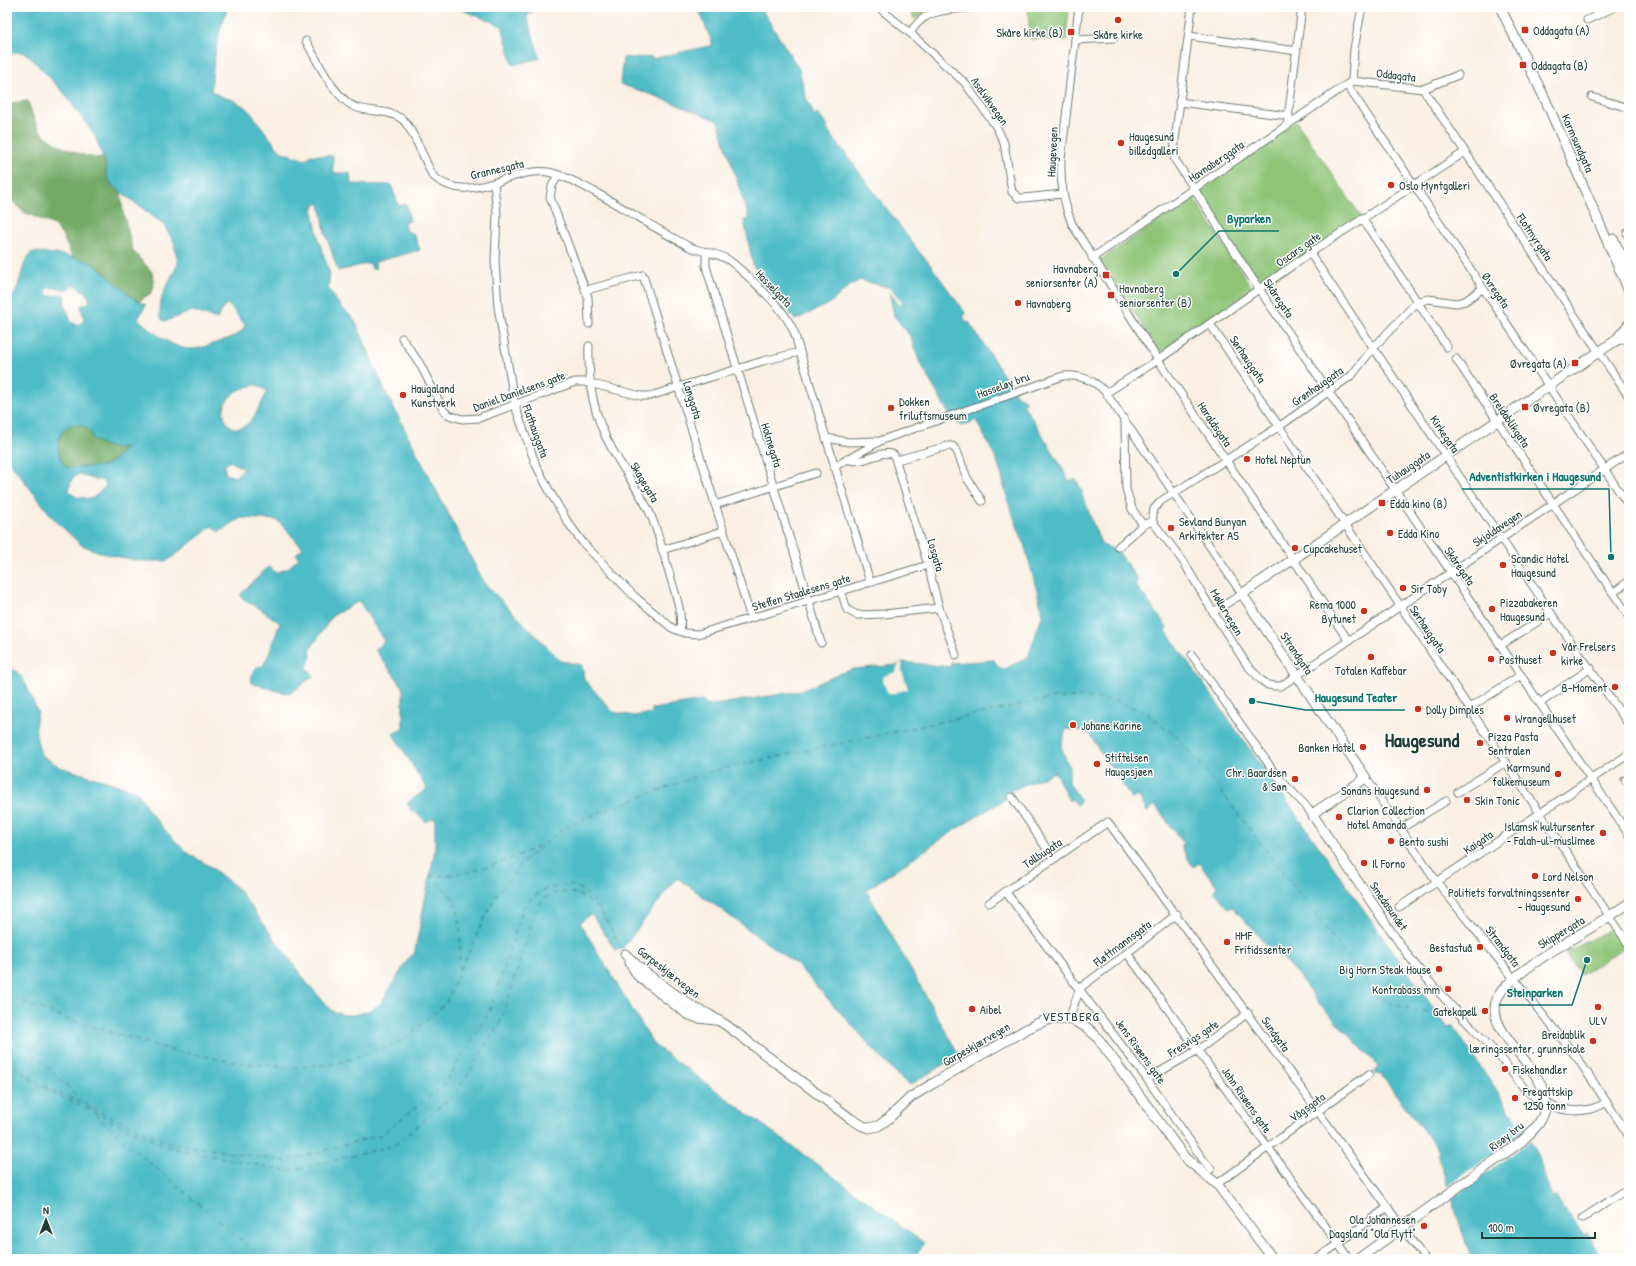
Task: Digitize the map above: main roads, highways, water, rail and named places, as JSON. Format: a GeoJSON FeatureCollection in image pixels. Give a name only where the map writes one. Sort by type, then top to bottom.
{"type":"FeatureCollection","features":[{"type":"Feature","properties":{"kind":"main road","name":"Karmsundgata"},"geometry":{"type":"LineString","coordinates":[[1500,7],[1546,101],[1629,291]]}},
{"type":"Feature","properties":{"kind":"main road","name":"Karmsundgata"},"geometry":{"type":"LineString","coordinates":[[1507,7],[1543,81],[1602,216],[1629,270]]}},
{"type":"Feature","properties":{"kind":"main road","name":"Tuhauggata"},"geometry":{"type":"LineString","coordinates":[[1615,341],[1629,324]]}},
{"type":"Feature","properties":{"kind":"main road","name":"Tuhauggata"},"geometry":{"type":"LineString","coordinates":[[1242,594],[1615,341],[1629,336]]}},
{"type":"Feature","properties":{"kind":"main road","name":"Strandgata"},"geometry":{"type":"LineString","coordinates":[[1242,594],[1366,778],[1312,814]]}},
{"type":"Feature","properties":{"kind":"main road","name":"Smedasundet"},"geometry":{"type":"LineString","coordinates":[[1312,814],[1383,918]]}},
{"type":"Feature","properties":{"kind":"main road","name":"Skippergata"},"geometry":{"type":"LineString","coordinates":[[1510,981],[1521,971],[1629,903]]}},
{"type":"Feature","properties":{"kind":"main road","name":"Garpeskjærvegen"},"geometry":{"type":"LineString","coordinates":[[624,952],[643,971],[694,1008],[719,1020],[851,1119],[869,1128],[883,1123],[924,1089],[1030,1027],[1051,1019],[1069,1020],[1085,1026],[1094,1034],[1120,1067],[1185,1158],[1217,1184],[1273,1259]]}},
{"type":"Feature","properties":{"kind":"main road","name":"Risøy bru"},"geometry":{"type":"LineString","coordinates":[[1358,1259],[1522,1141],[1539,1124],[1545,1107],[1544,1092],[1539,1082],[1501,1028],[1494,1015],[1496,1001],[1501,989],[1510,981]]}},
{"type":"Feature","properties":{"kind":"water"},"geometry":{"type":"Polygon","coordinates":[[[7,7],[228,7],[216,48],[211,91],[225,98],[231,99],[247,108],[280,151],[305,160],[310,155],[333,156],[333,173],[350,173],[351,184],[391,185],[399,206],[406,204],[410,221],[404,223],[406,231],[414,234],[420,250],[375,262],[376,268],[372,269],[370,263],[338,271],[325,232],[320,203],[315,205],[313,211],[319,241],[330,274],[328,288],[341,307],[353,318],[359,329],[383,387],[484,583],[561,661],[582,665],[584,679],[613,712],[634,716],[652,713],[652,709],[703,701],[707,706],[801,691],[853,669],[898,665],[902,662],[951,667],[951,663],[994,660],[998,667],[1005,669],[1028,657],[1043,613],[1025,547],[1007,499],[997,461],[976,420],[962,426],[952,420],[920,363],[910,336],[894,316],[889,292],[900,306],[903,303],[891,288],[860,280],[851,285],[829,304],[795,320],[776,292],[761,278],[753,265],[744,220],[749,219],[718,121],[658,97],[620,84],[623,58],[652,57],[652,59],[713,45],[698,7],[760,7],[799,69],[806,97],[814,115],[818,114],[828,127],[826,128],[966,314],[963,316],[967,323],[969,322],[1008,382],[1017,387],[1014,393],[1027,402],[1023,404],[1055,455],[1069,481],[1076,479],[1102,545],[1118,551],[1138,580],[1135,584],[1167,627],[1166,631],[1437,1013],[1448,1028],[1453,1026],[1535,1148],[1552,1197],[1555,1196],[1583,1235],[1587,1233],[1604,1259],[1471,1259],[1437,1153],[1439,1151],[1381,1075],[1374,1073],[1379,1067],[1315,999],[1298,975],[1272,947],[1269,948],[1233,907],[1229,909],[1214,891],[1217,886],[1199,863],[1193,867],[1181,846],[1184,844],[1155,805],[1147,812],[1139,796],[1132,799],[1087,731],[1066,729],[1061,746],[1069,767],[1069,783],[1081,801],[1077,805],[1072,799],[1069,801],[1055,772],[1003,794],[1004,797],[1009,794],[1004,800],[958,828],[866,890],[959,1055],[910,1085],[897,1075],[797,965],[679,879],[676,879],[622,949],[615,950],[593,916],[589,915],[580,923],[654,1045],[924,1243],[913,1259],[7,1259],[7,680],[11,669],[20,675],[38,713],[36,729],[41,755],[60,767],[137,791],[149,811],[186,852],[211,867],[237,888],[307,983],[332,1011],[344,1015],[350,1015],[364,1012],[376,1007],[381,1003],[410,956],[414,955],[435,850],[435,817],[426,822],[416,812],[412,812],[407,803],[427,789],[393,734],[403,728],[403,687],[375,650],[384,641],[359,601],[332,616],[310,650],[311,655],[307,668],[314,675],[291,693],[281,692],[251,683],[252,673],[257,667],[263,666],[268,656],[280,623],[256,606],[245,601],[240,595],[269,566],[276,573],[288,568],[299,558],[296,554],[303,548],[277,520],[241,518],[219,532],[212,526],[169,560],[165,561],[140,561],[105,554],[81,545],[53,518],[7,459],[7,302],[16,292],[24,264],[32,252],[48,253],[81,259],[95,265],[133,298],[146,305],[138,319],[162,338],[177,346],[191,349],[203,347],[227,339],[239,333],[245,325],[227,304],[217,319],[192,311],[166,321],[162,320],[160,315],[160,305],[164,291],[178,264],[174,242],[163,224],[113,186],[106,175],[106,165],[95,136],[64,93],[28,55],[22,52],[17,52],[12,53],[7,57],[7,7]],[[74,285],[68,290],[49,288],[46,289],[46,293],[50,296],[65,294],[64,302],[71,322],[77,325],[82,323],[84,319],[81,306],[90,302],[87,293],[74,285]],[[257,385],[241,389],[230,396],[225,405],[224,414],[226,421],[231,426],[238,428],[246,425],[253,418],[267,391],[257,385]],[[76,424],[63,430],[58,442],[60,456],[67,468],[105,466],[120,455],[126,447],[114,448],[107,446],[92,439],[92,433],[83,426],[76,424]],[[230,461],[224,466],[226,474],[235,477],[244,469],[230,461]],[[79,474],[72,478],[69,490],[76,497],[92,499],[106,486],[102,480],[96,480],[79,474]]]}},
{"type":"Feature","properties":{"kind":"water"},"geometry":{"type":"Polygon","coordinates":[[[455,7],[539,7],[527,17],[540,58],[513,65],[502,26],[455,7]]]}},
{"type":"Feature","properties":{"kind":"place","name":"Skåre kirke"},"geometry":{"type":"Point","coordinates":[1118,20]}},
{"type":"Feature","properties":{"kind":"place","name":"Oddagata (A)"},"geometry":{"type":"Point","coordinates":[1525,30]}},
{"type":"Feature","properties":{"kind":"place","name":"Skåre kirke (B)"},"geometry":{"type":"Point","coordinates":[1071,32]}},
{"type":"Feature","properties":{"kind":"place","name":"Oddagata (B)"},"geometry":{"type":"Point","coordinates":[1523,65]}},
{"type":"Feature","properties":{"kind":"place","name":"Haugesund billedgalleri"},"geometry":{"type":"Point","coordinates":[1121,143]}},
{"type":"Feature","properties":{"kind":"place","name":"Oslo Myntgalleri"},"geometry":{"type":"Point","coordinates":[1391,185]}},
{"type":"Feature","properties":{"kind":"place","name":"Byparken"},"geometry":{"type":"Point","coordinates":[1176,274]}},
{"type":"Feature","properties":{"kind":"place","name":"Havnaberg seniorsenter (A)"},"geometry":{"type":"Point","coordinates":[1106,275]}},
{"type":"Feature","properties":{"kind":"place","name":"Havnaberg seniorsenter (B)"},"geometry":{"type":"Point","coordinates":[1111,295]}},
{"type":"Feature","properties":{"kind":"place","name":"Havnaberg"},"geometry":{"type":"Point","coordinates":[1018,303]}},
{"type":"Feature","properties":{"kind":"place","name":"Øvregata (A)"},"geometry":{"type":"Point","coordinates":[1575,363]}},
{"type":"Feature","properties":{"kind":"place","name":"Haugaland Kunstverk"},"geometry":{"type":"Point","coordinates":[403,395]}},
{"type":"Feature","properties":{"kind":"place","name":"Øvregata (B)"},"geometry":{"type":"Point","coordinates":[1525,407]}},
{"type":"Feature","properties":{"kind":"place","name":"Dokken friluftsmuseum"},"geometry":{"type":"Point","coordinates":[891,408]}},
{"type":"Feature","properties":{"kind":"place","name":"Hotel Neptun"},"geometry":{"type":"Point","coordinates":[1247,459]}},
{"type":"Feature","properties":{"kind":"place","name":"Edda kino (B)"},"geometry":{"type":"Point","coordinates":[1382,503]}},
{"type":"Feature","properties":{"kind":"place","name":"Sevland Bunyan Arkitekter AS"},"geometry":{"type":"Point","coordinates":[1171,528]}},
{"type":"Feature","properties":{"kind":"place","name":"Edda Kino"},"geometry":{"type":"Point","coordinates":[1390,533]}},
{"type":"Feature","properties":{"kind":"place","name":"Cupcakehuset"},"geometry":{"type":"Point","coordinates":[1295,548]}},
{"type":"Feature","properties":{"kind":"place","name":"Adventistkirken i Haugesund"},"geometry":{"type":"Point","coordinates":[1611,557]}},
{"type":"Feature","properties":{"kind":"place","name":"Scandic Hotel Haugesund"},"geometry":{"type":"Point","coordinates":[1503,565]}},
{"type":"Feature","properties":{"kind":"place","name":"Sir Toby"},"geometry":{"type":"Point","coordinates":[1403,588]}},
{"type":"Feature","properties":{"kind":"place","name":"Pizzabakeren Haugesund"},"geometry":{"type":"Point","coordinates":[1492,609]}},
{"type":"Feature","properties":{"kind":"place","name":"Rema 1000 Bytunet"},"geometry":{"type":"Point","coordinates":[1364,611]}},
{"type":"Feature","properties":{"kind":"place","name":"Vår Frelsers kirke"},"geometry":{"type":"Point","coordinates":[1553,653]}},
{"type":"Feature","properties":{"kind":"place","name":"Totalen Kaffebar"},"geometry":{"type":"Point","coordinates":[1371,657]}},
{"type":"Feature","properties":{"kind":"place","name":"Posthuset"},"geometry":{"type":"Point","coordinates":[1491,659]}},
{"type":"Feature","properties":{"kind":"place","name":"B-Moment"},"geometry":{"type":"Point","coordinates":[1615,687]}},
{"type":"Feature","properties":{"kind":"place","name":"Haugesund Teater"},"geometry":{"type":"Point","coordinates":[1252,701]}},
{"type":"Feature","properties":{"kind":"place","name":"Dolly Dimples"},"geometry":{"type":"Point","coordinates":[1418,709]}},
{"type":"Feature","properties":{"kind":"place","name":"Wrangellhuset"},"geometry":{"type":"Point","coordinates":[1507,718]}},
{"type":"Feature","properties":{"kind":"place","name":"Johane Karine"},"geometry":{"type":"Point","coordinates":[1073,725]}},
{"type":"Feature","properties":{"kind":"place","name":"Pizza Pasta Sentralen"},"geometry":{"type":"Point","coordinates":[1480,743]}},
{"type":"Feature","properties":{"kind":"place","name":"Banken Hotel"},"geometry":{"type":"Point","coordinates":[1363,747]}},
{"type":"Feature","properties":{"kind":"place","name":"Stiftelsen Haugesjøen"},"geometry":{"type":"Point","coordinates":[1097,764]}},
{"type":"Feature","properties":{"kind":"place","name":"Karmsund folkemuseum"},"geometry":{"type":"Point","coordinates":[1558,774]}},
{"type":"Feature","properties":{"kind":"place","name":"Chr. Baardsen & Søn"},"geometry":{"type":"Point","coordinates":[1295,779]}},
{"type":"Feature","properties":{"kind":"place","name":"Sonans Haugesund"},"geometry":{"type":"Point","coordinates":[1427,790]}},
{"type":"Feature","properties":{"kind":"place","name":"Skin Tonic"},"geometry":{"type":"Point","coordinates":[1467,800]}},
{"type":"Feature","properties":{"kind":"place","name":"Clarion Collection Hotel Amanda"},"geometry":{"type":"Point","coordinates":[1339,817]}},
{"type":"Feature","properties":{"kind":"place","name":"Islamsk kultursenter - Falah-ul-muslimee"},"geometry":{"type":"Point","coordinates":[1603,833]}},
{"type":"Feature","properties":{"kind":"place","name":"Bento sushi"},"geometry":{"type":"Point","coordinates":[1391,841]}},
{"type":"Feature","properties":{"kind":"place","name":"Il Forno"},"geometry":{"type":"Point","coordinates":[1364,863]}},
{"type":"Feature","properties":{"kind":"place","name":"Lord Nelson"},"geometry":{"type":"Point","coordinates":[1535,876]}},
{"type":"Feature","properties":{"kind":"place","name":"Politiets forvaltningssenter - Haugesund"},"geometry":{"type":"Point","coordinates":[1578,899]}},
{"type":"Feature","properties":{"kind":"place","name":"HMF Fritidssenter"},"geometry":{"type":"Point","coordinates":[1227,942]}},
{"type":"Feature","properties":{"kind":"place","name":"Bestastuå"},"geometry":{"type":"Point","coordinates":[1480,947]}},
{"type":"Feature","properties":{"kind":"place","name":"Steinparken"},"geometry":{"type":"Point","coordinates":[1587,960]}},
{"type":"Feature","properties":{"kind":"place","name":"Big Horn Steak House"},"geometry":{"type":"Point","coordinates":[1439,969]}},
{"type":"Feature","properties":{"kind":"place","name":"Kontrabass mm"},"geometry":{"type":"Point","coordinates":[1448,989]}},
{"type":"Feature","properties":{"kind":"place","name":"ULV"},"geometry":{"type":"Point","coordinates":[1598,1007]}},
{"type":"Feature","properties":{"kind":"place","name":"Aibel"},"geometry":{"type":"Point","coordinates":[972,1009]}},
{"type":"Feature","properties":{"kind":"place","name":"Gatekapell"},"geometry":{"type":"Point","coordinates":[1485,1011]}},
{"type":"Feature","properties":{"kind":"place","name":"Breidablik læringssenter, grunnskole"},"geometry":{"type":"Point","coordinates":[1593,1041]}},
{"type":"Feature","properties":{"kind":"place","name":"Fiskehandler"},"geometry":{"type":"Point","coordinates":[1505,1069]}},
{"type":"Feature","properties":{"kind":"place","name":"Fregattskip 1250 tonn"},"geometry":{"type":"Point","coordinates":[1515,1098]}},
{"type":"Feature","properties":{"kind":"place","name":"Ola Johannesen Dagsland \"Ola Flytt\""},"geometry":{"type":"Point","coordinates":[1424,1226]}},
{"type":"Feature","properties":{"kind":"district","name":"Haugesund"},"geometry":{"type":"Point","coordinates":[1422,739]}},
{"type":"Feature","properties":{"kind":"district","name":"VESTBERG"},"geometry":{"type":"Point","coordinates":[1071,1016]}}]}
